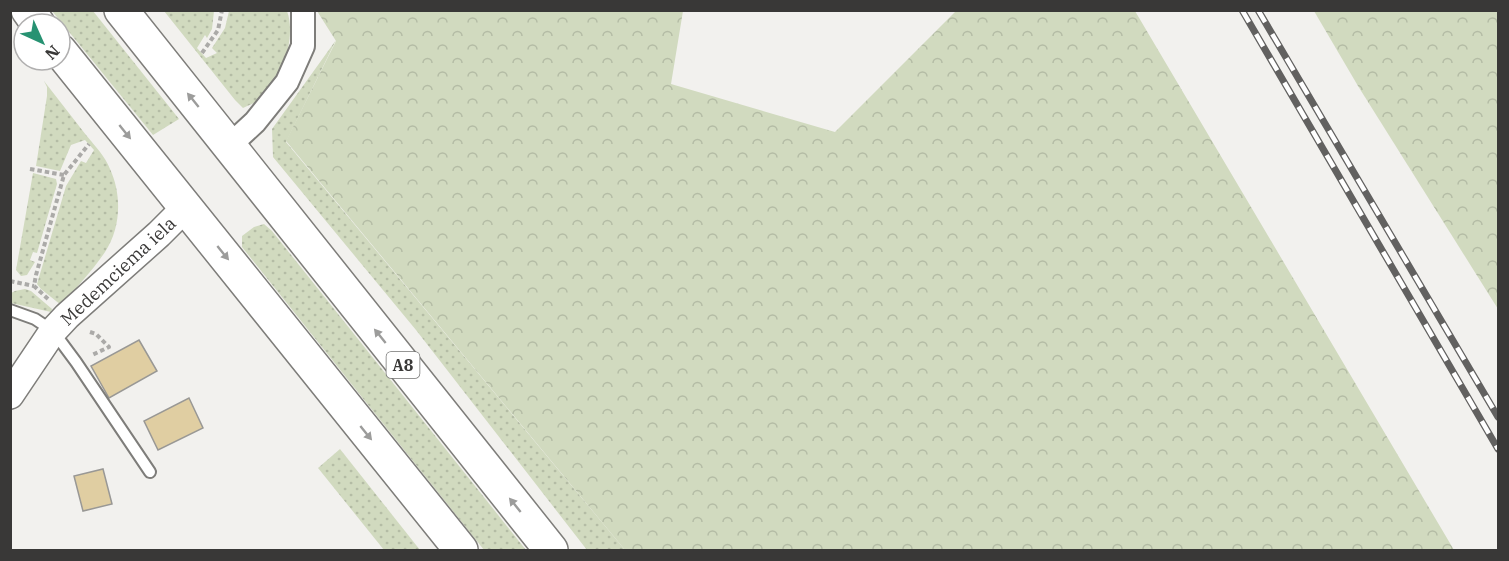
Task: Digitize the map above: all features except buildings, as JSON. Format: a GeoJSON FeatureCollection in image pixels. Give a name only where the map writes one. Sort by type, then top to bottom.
{"type":"FeatureCollection","features":[{"type":"Feature","properties":{"kind":"highway","name":"A8"},"geometry":{"type":"LineString","coordinates":[[121,10],[551,550]]}},
{"type":"Feature","properties":{"kind":"highway"},"geometry":{"type":"LineString","coordinates":[[72,66],[461,550]]}},
{"type":"Feature","properties":{"kind":"street"},"geometry":{"type":"LineString","coordinates":[[230,146],[255,122],[287,82],[303,46],[303,10]]}},
{"type":"Feature","properties":{"kind":"street","name":"Medemciema iela"},"geometry":{"type":"LineString","coordinates":[[10,395],[53,331],[67,316],[186,207]]}},
{"type":"Feature","properties":{"kind":"lane"},"geometry":{"type":"LineString","coordinates":[[10,310],[35,319],[53,331],[150,472]]}},
{"type":"Feature","properties":{"kind":"path"},"geometry":{"type":"LineString","coordinates":[[202,53],[218,30],[222,10]]}},
{"type":"Feature","properties":{"kind":"path"},"geometry":{"type":"LineString","coordinates":[[34,286],[64,175],[89,144]]}},
{"type":"Feature","properties":{"kind":"path"},"geometry":{"type":"LineString","coordinates":[[30,169],[64,175]]}},
{"type":"Feature","properties":{"kind":"path"},"geometry":{"type":"LineString","coordinates":[[10,281],[34,286],[50,301]]}},
{"type":"Feature","properties":{"kind":"path"},"geometry":{"type":"LineString","coordinates":[[76,362],[109,347],[96,334],[88,332]]}},
{"type":"Feature","properties":{"kind":"green space"},"geometry":{"type":"Polygon","coordinates":[[[93,11],[179,119],[153,135],[72,36],[72,12],[53,12],[93,11]]]}},
{"type":"Feature","properties":{"kind":"green space"},"geometry":{"type":"Polygon","coordinates":[[[164,11],[214,11],[212,29],[197,48],[206,58],[217,53],[212,48],[225,28],[229,11],[287,11],[290,32],[285,59],[265,93],[256,102],[243,108],[164,11]]]}},
{"type":"Feature","properties":{"kind":"green space"},"geometry":{"type":"Polygon","coordinates":[[[317,11],[683,11],[671,84],[835,132],[956,11],[1135,11],[1454,550],[625,550],[286,141],[336,41],[317,11]]]}},
{"type":"Feature","properties":{"kind":"green space"},"geometry":{"type":"Polygon","coordinates":[[[1314,11],[1498,11],[1498,309],[1358,86],[1314,11]]]}},
{"type":"Feature","properties":{"kind":"green space"},"geometry":{"type":"Polygon","coordinates":[[[336,40],[286,142],[625,550],[587,550],[416,330],[273,157],[272,129],[336,40]]]}},
{"type":"Feature","properties":{"kind":"green space"},"geometry":{"type":"Polygon","coordinates":[[[44,81],[100,151],[114,179],[118,200],[117,222],[110,243],[95,266],[61,305],[37,284],[66,186],[81,161],[86,163],[94,150],[85,140],[71,145],[60,171],[36,166],[47,96],[44,81]]]}},
{"type":"Feature","properties":{"kind":"green space"},"geometry":{"type":"Polygon","coordinates":[[[33,173],[56,179],[57,184],[37,253],[33,252],[30,260],[35,262],[27,275],[21,276],[16,270],[33,173]]]}},
{"type":"Feature","properties":{"kind":"green space"},"geometry":{"type":"Polygon","coordinates":[[[264,224],[272,231],[526,550],[484,550],[242,247],[242,236],[254,227],[264,224]]]}},
{"type":"Feature","properties":{"kind":"green space"},"geometry":{"type":"Polygon","coordinates":[[[25,289],[31,291],[52,309],[51,312],[11,303],[11,293],[25,289]]]}},
{"type":"Feature","properties":{"kind":"green space"},"geometry":{"type":"Polygon","coordinates":[[[340,449],[420,550],[384,550],[318,468],[340,449]]]}},
{"type":"Feature","properties":{"kind":"railway"},"geometry":{"type":"LineString","coordinates":[[1242,10],[1498,449]]}},
{"type":"Feature","properties":{"kind":"railway"},"geometry":{"type":"LineString","coordinates":[[1258,10],[1498,417]]}}]}
